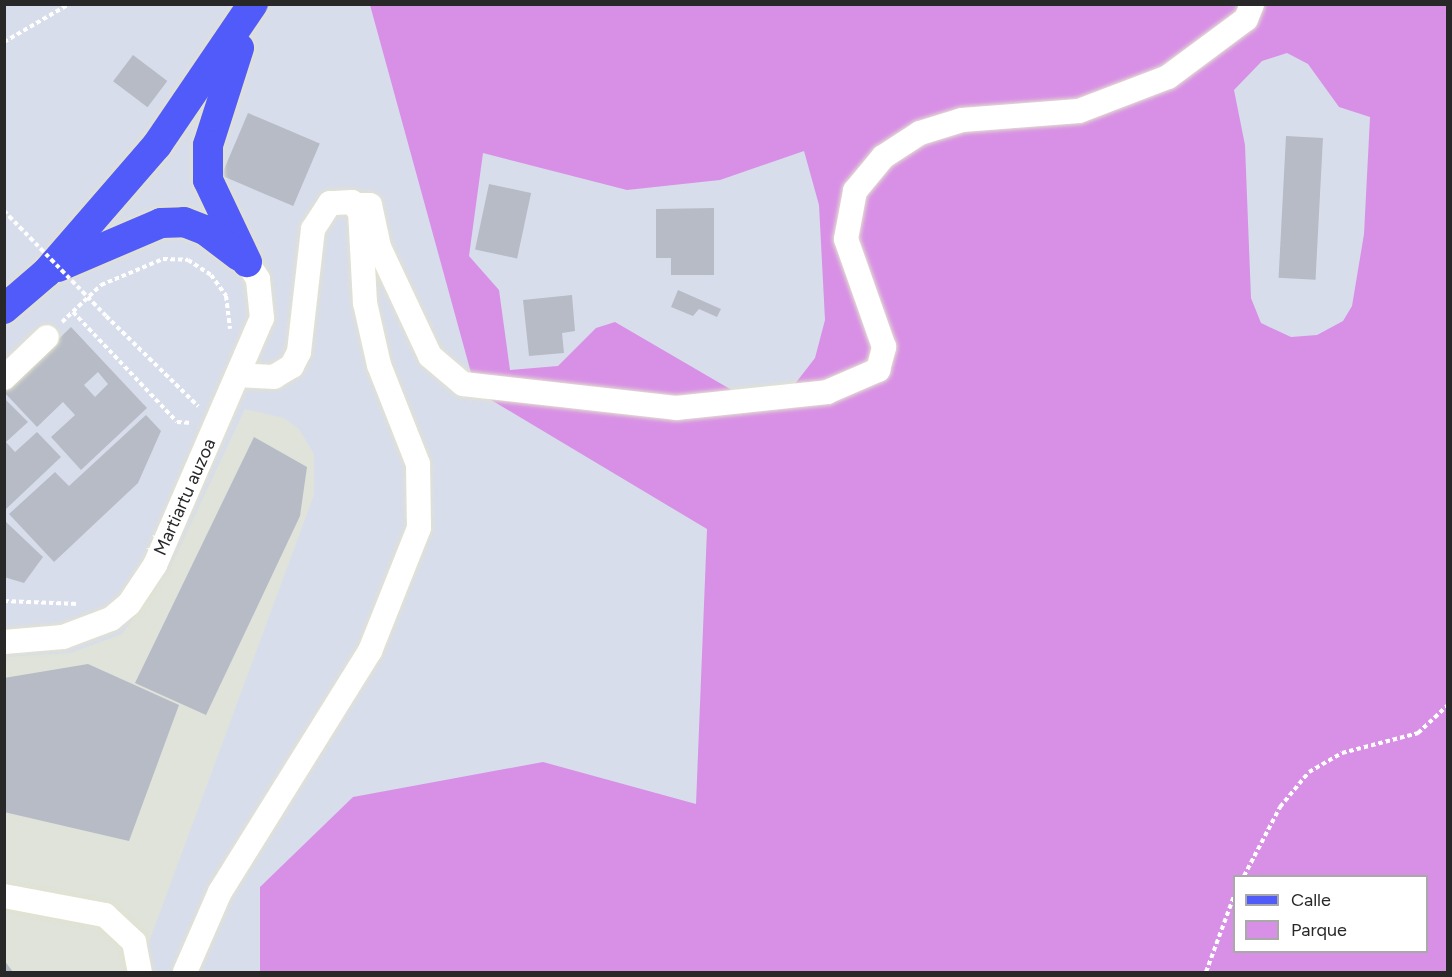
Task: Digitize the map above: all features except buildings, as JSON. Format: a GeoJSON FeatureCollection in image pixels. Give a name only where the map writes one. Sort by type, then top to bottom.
{"type":"FeatureCollection","features":[{"type":"Feature","properties":{"kind":"main road"},"geometry":{"type":"LineString","coordinates":[[247,262],[208,180],[208,145],[254,4]]}},
{"type":"Feature","properties":{"kind":"main road"},"geometry":{"type":"LineString","coordinates":[[4,309],[47,272],[157,145],[254,4]]}},
{"type":"Feature","properties":{"kind":"main road"},"geometry":{"type":"LineString","coordinates":[[47,272],[160,222],[184,222],[205,230],[247,262]]}},
{"type":"Feature","properties":{"kind":"street"},"geometry":{"type":"LineString","coordinates":[[238,375],[274,378],[292,366],[299,352],[313,229],[330,203],[370,205],[379,247],[430,357],[463,384],[676,408],[827,392],[878,370],[884,347],[846,239],[855,191],[883,157],[920,133],[962,120],[1079,111],[1168,77],[1246,19],[1252,4]]}},
{"type":"Feature","properties":{"kind":"street"},"geometry":{"type":"LineString","coordinates":[[184,972],[220,892],[370,651],[419,528],[418,464],[379,365],[365,303],[357,205]]}},
{"type":"Feature","properties":{"kind":"street","name":"Martiartu auzoa"},"geometry":{"type":"LineString","coordinates":[[4,642],[63,637],[111,619],[129,604],[155,565],[262,318],[258,279],[247,262]]}},
{"type":"Feature","properties":{"kind":"street"},"geometry":{"type":"LineString","coordinates":[[4,378],[46,337]]}},
{"type":"Feature","properties":{"kind":"street"},"geometry":{"type":"LineString","coordinates":[[4,896],[105,915],[134,942],[140,972]]}},
{"type":"Feature","properties":{"kind":"path"},"geometry":{"type":"LineString","coordinates":[[4,42],[69,4]]}},
{"type":"Feature","properties":{"kind":"path"},"geometry":{"type":"LineString","coordinates":[[4,211],[199,407],[204,402]]}},
{"type":"Feature","properties":{"kind":"path"},"geometry":{"type":"LineString","coordinates":[[46,337],[101,285],[163,259],[188,260],[211,274],[226,296],[230,337]]}},
{"type":"Feature","properties":{"kind":"path"},"geometry":{"type":"LineString","coordinates":[[73,312],[177,422],[195,424],[191,434]]}},
{"type":"Feature","properties":{"kind":"path"},"geometry":{"type":"LineString","coordinates":[[4,600],[90,600]]}},
{"type":"Feature","properties":{"kind":"path"},"geometry":{"type":"LineString","coordinates":[[1245,875],[1280,807],[1310,772],[1342,753],[1418,733],[1448,705]]}},
{"type":"Feature","properties":{"kind":"path"},"geometry":{"type":"LineString","coordinates":[[1206,972],[1233,899]]}},
{"type":"Feature","properties":{"kind":"shaded area"},"geometry":{"type":"Polygon","coordinates":[[[245,409],[284,418],[299,429],[314,454],[314,495],[138,972],[5,972],[5,657],[70,653],[122,634],[169,570],[245,409]]]}},
{"type":"Feature","properties":{"kind":"green space"},"geometry":{"type":"Polygon","coordinates":[[[370,5],[1447,5],[1447,972],[260,972],[260,887],[353,797],[543,762],[696,804],[707,529],[476,391],[370,5]],[[1287,53],[1262,61],[1234,90],[1245,145],[1251,298],[1261,323],[1291,337],[1317,335],[1343,321],[1352,306],[1364,234],[1370,117],[1339,107],[1308,64],[1287,53]],[[804,151],[720,180],[627,190],[483,153],[469,256],[499,290],[510,370],[558,366],[596,328],[615,322],[742,396],[791,389],[815,358],[825,320],[819,205],[804,151]]]}}]}
